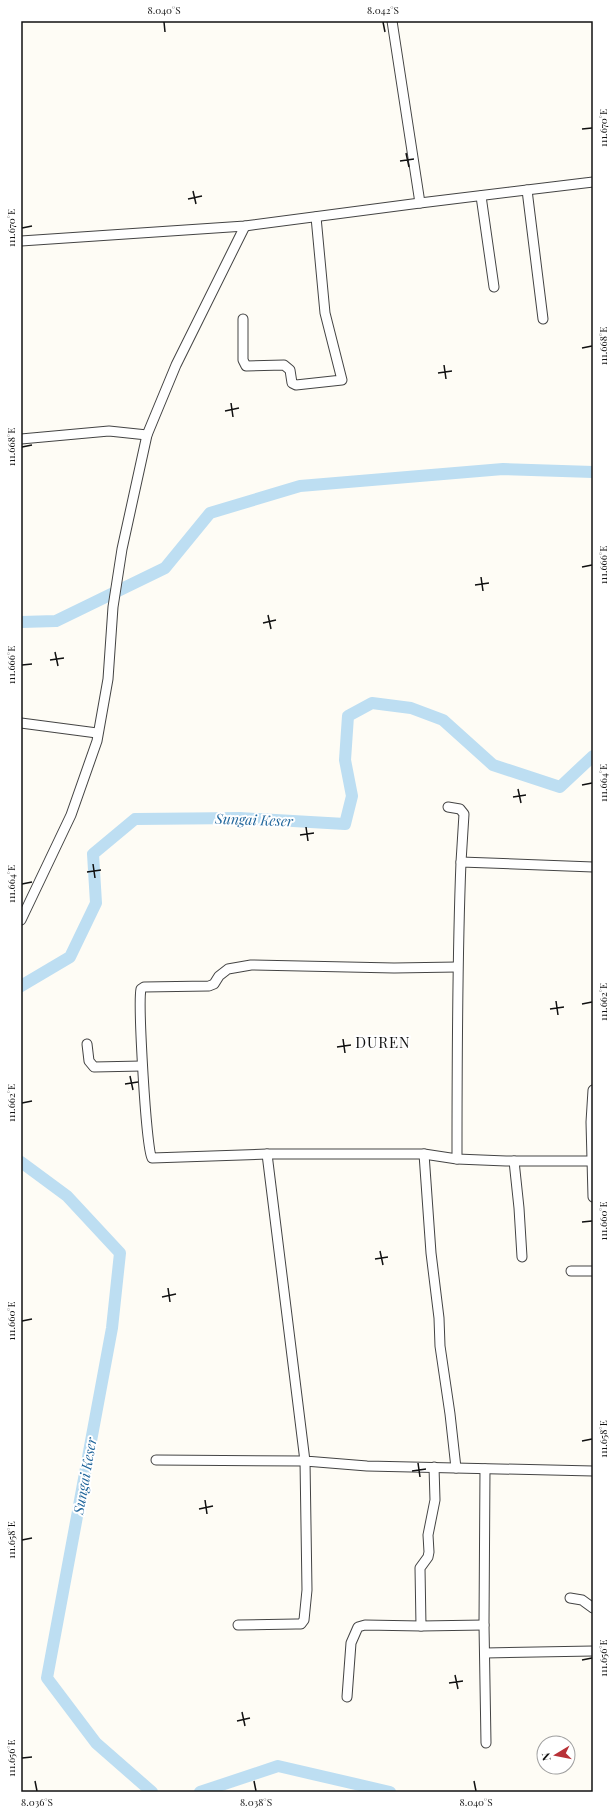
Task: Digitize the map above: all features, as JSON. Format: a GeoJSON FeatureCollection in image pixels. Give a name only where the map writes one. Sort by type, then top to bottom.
{"type":"FeatureCollection","features":[{"type":"Feature","properties":{"kind":"street"},"geometry":{"type":"LineString","coordinates":[[392,21],[420,203]]}},
{"type":"Feature","properties":{"kind":"street"},"geometry":{"type":"LineString","coordinates":[[21,241],[246,226],[593,182]]}},
{"type":"Feature","properties":{"kind":"street"},"geometry":{"type":"LineString","coordinates":[[527,190],[544,319]]}},
{"type":"Feature","properties":{"kind":"street"},"geometry":{"type":"LineString","coordinates":[[481,196],[494,287]]}},
{"type":"Feature","properties":{"kind":"street"},"geometry":{"type":"LineString","coordinates":[[243,319],[243,360],[246,366],[284,365],[290,370],[292,383],[296,385],[342,380],[325,313],[316,217]]}},
{"type":"Feature","properties":{"kind":"street"},"geometry":{"type":"LineString","coordinates":[[21,920],[71,815],[89,768],[98,733],[108,679],[115,589],[122,549],[147,434],[176,364],[246,226]]}},
{"type":"Feature","properties":{"kind":"street"},"geometry":{"type":"LineString","coordinates":[[21,439],[109,431],[147,434]]}},
{"type":"Feature","properties":{"kind":"street"},"geometry":{"type":"LineString","coordinates":[[21,723],[98,733]]}},
{"type":"Feature","properties":{"kind":"street"},"geometry":{"type":"LineString","coordinates":[[448,807],[460,809],[464,814],[457,966],[457,1159]]}},
{"type":"Feature","properties":{"kind":"street"},"geometry":{"type":"LineString","coordinates":[[461,862],[593,867]]}},
{"type":"Feature","properties":{"kind":"street"},"geometry":{"type":"LineString","coordinates":[[457,966],[394,968],[251,965],[228,969],[219,976],[214,984],[209,986],[144,987],[140,992],[142,1066],[147,1137],[149,1153],[152,1158],[169,1159],[267,1154],[424,1154],[457,1159],[592,1161]]}},
{"type":"Feature","properties":{"kind":"street"},"geometry":{"type":"LineString","coordinates":[[87,1044],[89,1061],[94,1068],[142,1066]]}},
{"type":"Feature","properties":{"kind":"street"},"geometry":{"type":"LineString","coordinates":[[593,1090],[590,1122],[593,1197]]}},
{"type":"Feature","properties":{"kind":"street"},"geometry":{"type":"LineString","coordinates":[[238,1625],[301,1624],[304,1620],[307,1590],[308,1552],[305,1461],[267,1154]]}},
{"type":"Feature","properties":{"kind":"street"},"geometry":{"type":"LineString","coordinates":[[424,1154],[431,1253],[439,1318],[440,1346],[456,1468]]}},
{"type":"Feature","properties":{"kind":"street"},"geometry":{"type":"LineString","coordinates":[[514,1161],[522,1257]]}},
{"type":"Feature","properties":{"kind":"street"},"geometry":{"type":"LineString","coordinates":[[571,1271],[593,1271]]}},
{"type":"Feature","properties":{"kind":"street"},"geometry":{"type":"LineString","coordinates":[[156,1460],[305,1461],[367,1466],[593,1472]]}},
{"type":"Feature","properties":{"kind":"street"},"geometry":{"type":"LineString","coordinates":[[421,1626],[420,1568],[428,1557],[429,1552],[428,1535],[435,1500],[434,1467]]}},
{"type":"Feature","properties":{"kind":"street"},"geometry":{"type":"LineString","coordinates":[[485,1469],[484,1625],[486,1743]]}},
{"type":"Feature","properties":{"kind":"street"},"geometry":{"type":"LineString","coordinates":[[570,1598],[582,1600],[593,1608]]}},
{"type":"Feature","properties":{"kind":"street"},"geometry":{"type":"LineString","coordinates":[[347,1697],[352,1643],[358,1627],[365,1625],[484,1625]]}},
{"type":"Feature","properties":{"kind":"street"},"geometry":{"type":"LineString","coordinates":[[485,1653],[593,1651]]}},
{"type":"Feature","properties":{"kind":"waterway"},"geometry":{"type":"LineString","coordinates":[[21,622],[56,621],[165,568],[210,513],[300,486],[503,469],[593,472]]}},
{"type":"Feature","properties":{"kind":"waterway","name":"Sungai Keser"},"geometry":{"type":"LineString","coordinates":[[21,986],[70,957],[96,903],[93,854],[135,819],[240,818],[345,824],[352,796],[345,760],[348,716],[372,703],[411,708],[443,720],[493,765],[560,787],[593,756]]}},
{"type":"Feature","properties":{"kind":"waterway","name":"Sungai Keser"},"geometry":{"type":"LineString","coordinates":[[21,1162],[67,1196],[120,1253],[112,1328],[47,1678],[96,1743],[152,1792]]}},
{"type":"Feature","properties":{"kind":"waterway","name":"Sungai Keser"},"geometry":{"type":"LineString","coordinates":[[200,1792],[278,1766],[390,1792]]}},
{"type":"Feature","properties":{"kind":"district","name":"DUREN"},"geometry":{"type":"Point","coordinates":[383,1043]}}]}
